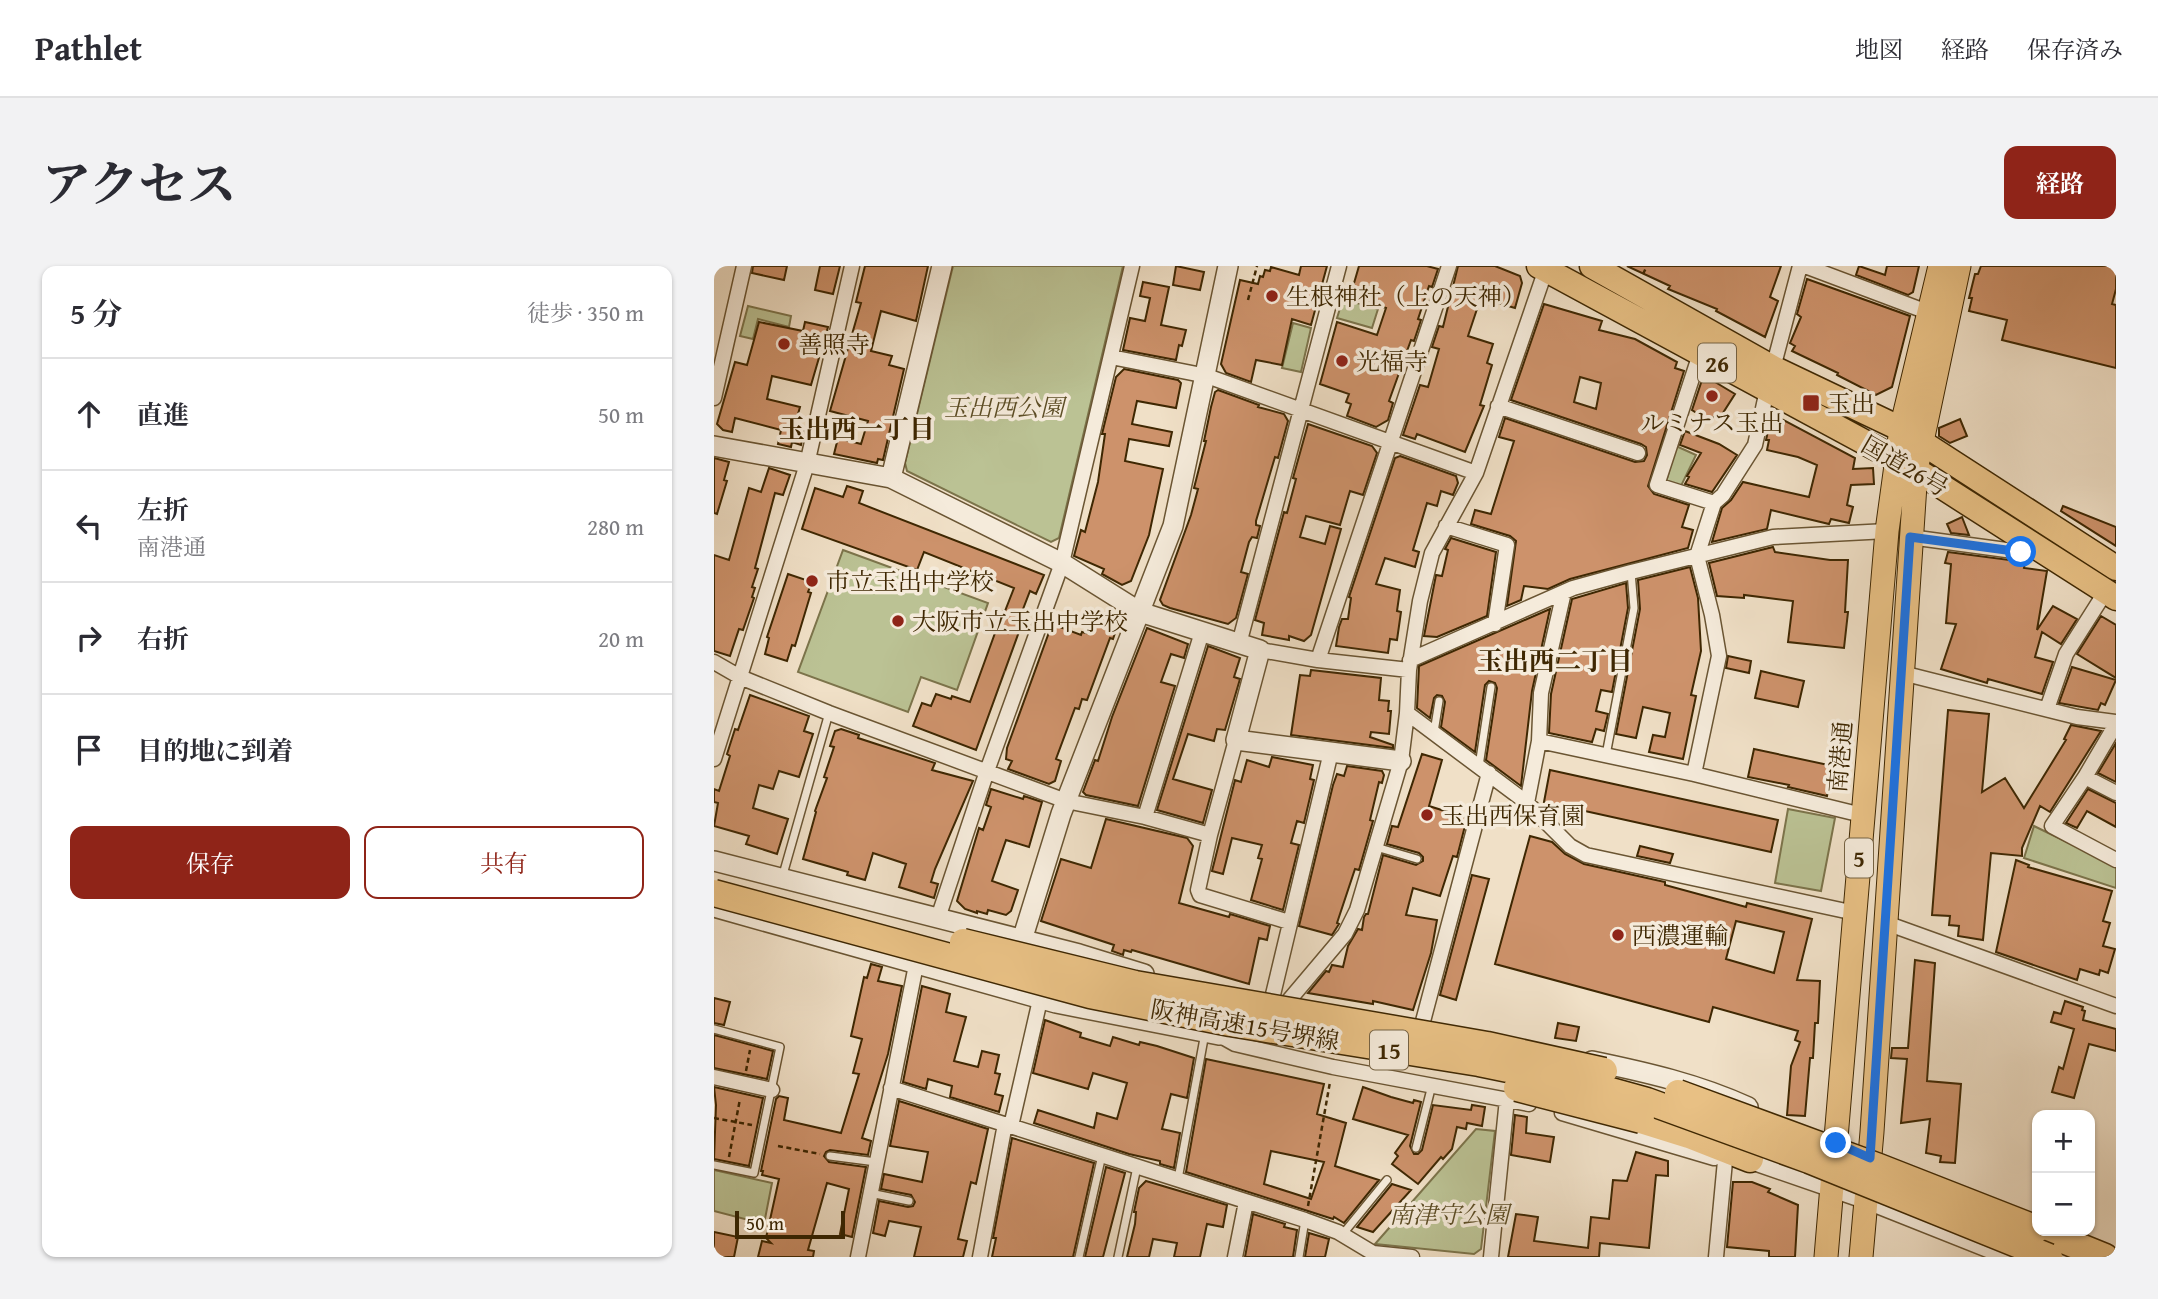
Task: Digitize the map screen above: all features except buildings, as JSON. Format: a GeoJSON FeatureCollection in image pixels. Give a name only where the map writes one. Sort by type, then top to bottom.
{"type":"FeatureCollection","features":[{"type":"Feature","properties":{"kind":"highway","name":"国道26号"},"geometry":{"type":"LineString","coordinates":[[1591,266],[2111,594]]}},
{"type":"Feature","properties":{"kind":"highway","name":"国道26号"},"geometry":{"type":"LineString","coordinates":[[1544,267],[1700,354],[1910,435],[2116,568]]}},
{"type":"Feature","properties":{"kind":"highway","name":"阪神高速15号堺線"},"geometry":{"type":"LineString","coordinates":[[714,875],[990,949],[1135,984],[1487,1045],[1607,1072],[1715,1105],[2032,1227]]}},
{"type":"Feature","properties":{"kind":"highway","name":"阪神高速15号堺線"},"geometry":{"type":"LineString","coordinates":[[714,893],[1090,995],[1230,1023],[1479,1063],[1600,1088],[1647,1101],[1809,1160],[2049,1257]]}},
{"type":"Feature","properties":{"kind":"highway","name":"15"},"geometry":{"type":"LineString","coordinates":[[1090,995],[1228,1036],[1497,1084],[1641,1119],[1689,1135],[1737,1160]]}},
{"type":"Feature","properties":{"kind":"highway","name":"阪神高速15号堺線"},"geometry":{"type":"LineString","coordinates":[[2054,1236],[2105,1257]]}},
{"type":"Feature","properties":{"kind":"main road","name":"南港通"},"geometry":{"type":"LineString","coordinates":[[1826,1257],[1887,531],[1905,465],[1940,266]]}},
{"type":"Feature","properties":{"kind":"main road","name":"南港通"},"geometry":{"type":"LineString","coordinates":[[1910,435],[1959,266]]}},
{"type":"Feature","properties":{"kind":"main road","name":"南港通"},"geometry":{"type":"LineString","coordinates":[[1861,1257],[1886,923],[1910,537],[1905,465]]}},
{"type":"Feature","properties":{"kind":"street"},"geometry":{"type":"LineString","coordinates":[[714,397],[744,266]]}},
{"type":"Feature","properties":{"kind":"street"},"geometry":{"type":"LineString","coordinates":[[714,760],[719,724],[740,677],[807,464],[852,266]]}},
{"type":"Feature","properties":{"kind":"street"},"geometry":{"type":"LineString","coordinates":[[891,478],[942,266]]}},
{"type":"Feature","properties":{"kind":"street"},"geometry":{"type":"LineString","coordinates":[[938,918],[987,771],[1062,563],[1132,266]]}},
{"type":"Feature","properties":{"kind":"street"},"geometry":{"type":"LineString","coordinates":[[1005,990],[1066,801],[1173,526],[1207,376],[1228,266]]}},
{"type":"Feature","properties":{"kind":"street"},"geometry":{"type":"LineString","coordinates":[[1239,644],[1339,266]]}},
{"type":"Feature","properties":{"kind":"street"},"geometry":{"type":"LineString","coordinates":[[1318,660],[1449,266]]}},
{"type":"Feature","properties":{"kind":"street"},"geometry":{"type":"LineString","coordinates":[[1694,774],[1719,656],[1712,615],[1696,556],[1714,503],[1723,495],[1755,445],[1770,379],[1802,266],[1930,313]]}},
{"type":"Feature","properties":{"kind":"street"},"geometry":{"type":"LineString","coordinates":[[1278,1004],[1345,934],[1357,910],[1401,761],[1410,665],[1420,601],[1432,553],[1476,472],[1544,267]]}},
{"type":"Feature","properties":{"kind":"street"},"geometry":{"type":"LineString","coordinates":[[1700,354],[1657,485],[1714,503]]}},
{"type":"Feature","properties":{"kind":"street"},"geometry":{"type":"LineString","coordinates":[[1111,357],[1207,376],[1476,472]]}},
{"type":"Feature","properties":{"kind":"street"},"geometry":{"type":"LineString","coordinates":[[1498,406],[1638,453]]}},
{"type":"Feature","properties":{"kind":"street"},"geometry":{"type":"LineString","coordinates":[[714,446],[891,478],[1062,563],[1140,612],[1260,650],[1318,660],[1410,665],[1564,592],[1631,572],[1773,537],[1887,531]]}},
{"type":"Feature","properties":{"kind":"street"},"geometry":{"type":"LineString","coordinates":[[1446,526],[1507,545],[1495,624]]}},
{"type":"Feature","properties":{"kind":"street"},"geometry":{"type":"LineString","coordinates":[[1910,537],[2021,552],[2035,545]]}},
{"type":"Feature","properties":{"kind":"street"},"geometry":{"type":"LineString","coordinates":[[1527,803],[1539,741],[1541,692],[1564,592]]}},
{"type":"Feature","properties":{"kind":"street"},"geometry":{"type":"LineString","coordinates":[[2047,709],[2066,654],[2111,594]]}},
{"type":"Feature","properties":{"kind":"street"},"geometry":{"type":"LineString","coordinates":[[1145,817],[1202,632]]}},
{"type":"Feature","properties":{"kind":"street"},"geometry":{"type":"LineString","coordinates":[[1260,650],[1210,835],[1198,890],[1200,895],[1289,922]]}},
{"type":"Feature","properties":{"kind":"street"},"geometry":{"type":"LineString","coordinates":[[714,662],[740,677],[829,713],[1066,801],[1145,817],[1210,835]]}},
{"type":"Feature","properties":{"kind":"street"},"geometry":{"type":"LineString","coordinates":[[1902,673],[2077,717],[2116,723],[2085,777],[2052,826],[2116,860]]}},
{"type":"Feature","properties":{"kind":"street"},"geometry":{"type":"LineString","coordinates":[[1407,713],[1527,803],[1570,846],[1586,855],[1855,913]]}},
{"type":"Feature","properties":{"kind":"street"},"geometry":{"type":"LineString","coordinates":[[1236,740],[1401,761]]}},
{"type":"Feature","properties":{"kind":"street"},"geometry":{"type":"LineString","coordinates":[[1539,741],[1694,774],[1862,815]]}},
{"type":"Feature","properties":{"kind":"street"},"geometry":{"type":"LineString","coordinates":[[1278,1004],[1289,922],[1331,752]]}},
{"type":"Feature","properties":{"kind":"street"},"geometry":{"type":"LineString","coordinates":[[1422,1026],[1484,770]]}},
{"type":"Feature","properties":{"kind":"street"},"geometry":{"type":"LineString","coordinates":[[2085,777],[2116,793]]}},
{"type":"Feature","properties":{"kind":"street"},"geometry":{"type":"LineString","coordinates":[[714,861],[1079,954],[1148,975],[1278,1004],[1422,1026],[1643,1071],[1723,1096],[1816,1138],[1913,1171],[2032,1221]]}},
{"type":"Feature","properties":{"kind":"street"},"geometry":{"type":"LineString","coordinates":[[714,907],[1040,1000],[1212,1034],[1235,1044],[1333,1067],[1507,1098],[1737,1160],[1866,1199],[2012,1257]]}},
{"type":"Feature","properties":{"kind":"street"},"geometry":{"type":"LineString","coordinates":[[1886,923],[2116,1006]]}},
{"type":"Feature","properties":{"kind":"street"},"geometry":{"type":"LineString","coordinates":[[858,1257],[916,965]]}},
{"type":"Feature","properties":{"kind":"street"},"geometry":{"type":"LineString","coordinates":[[980,1257],[1008,1125],[1040,1000]]}},
{"type":"Feature","properties":{"kind":"street"},"geometry":{"type":"LineString","coordinates":[[1212,1034],[1248,1033],[1566,1090],[1626,1104],[1722,1136],[1737,1160],[1716,1257]]}},
{"type":"Feature","properties":{"kind":"street"},"geometry":{"type":"LineString","coordinates":[[714,1077],[772,1090]]}},
{"type":"Feature","properties":{"kind":"street"},"geometry":{"type":"LineString","coordinates":[[891,1088],[1306,1220],[1342,1234],[1373,1255],[1412,1257]]}},
{"type":"Feature","properties":{"kind":"street"},"geometry":{"type":"LineString","coordinates":[[1491,1257],[1507,1098]]}},
{"type":"Feature","properties":{"kind":"street"},"geometry":{"type":"LineString","coordinates":[[1235,1257],[1246,1202]]}},
{"type":"Feature","properties":{"kind":"street"},"geometry":{"type":"LineString","coordinates":[[2068,1236],[2116,1257]]}},
{"type":"Feature","properties":{"kind":"lane"},"geometry":{"type":"LineString","coordinates":[[1606,755],[1634,608],[1631,572]]}},
{"type":"Feature","properties":{"kind":"lane"},"geometry":{"type":"LineString","coordinates":[[1484,770],[1491,687]]}},
{"type":"Feature","properties":{"kind":"lane"},"geometry":{"type":"LineString","coordinates":[[1434,733],[1439,701]]}},
{"type":"Feature","properties":{"kind":"lane"},"geometry":{"type":"LineString","coordinates":[[782,878],[829,713]]}},
{"type":"Feature","properties":{"kind":"lane"},"geometry":{"type":"LineString","coordinates":[[1376,847],[1417,859]]}},
{"type":"Feature","properties":{"kind":"lane"},"geometry":{"type":"LineString","coordinates":[[714,1029],[780,1047],[754,1173],[714,1165]]}},
{"type":"Feature","properties":{"kind":"lane"},"geometry":{"type":"LineString","coordinates":[[1178,1180],[1212,1034]]}},
{"type":"Feature","properties":{"kind":"lane"},"geometry":{"type":"LineString","coordinates":[[1416,1148],[1432,1085]]}},
{"type":"Feature","properties":{"kind":"lane"},"geometry":{"type":"LineString","coordinates":[[1079,1257],[1102,1155]]}},
{"type":"Feature","properties":{"kind":"lane"},"geometry":{"type":"LineString","coordinates":[[830,1156],[876,1163]]}},
{"type":"Feature","properties":{"kind":"lane"},"geometry":{"type":"LineString","coordinates":[[1118,1257],[1137,1167]]}},
{"type":"Feature","properties":{"kind":"lane"},"geometry":{"type":"LineString","coordinates":[[1342,1234],[1387,1180]]}},
{"type":"Feature","properties":{"kind":"lane"},"geometry":{"type":"LineString","coordinates":[[870,1193],[909,1201]]}},
{"type":"Feature","properties":{"kind":"lane"},"geometry":{"type":"LineString","coordinates":[[1299,1257],[1306,1220]]}},
{"type":"Feature","properties":{"kind":"path"},"geometry":{"type":"LineString","coordinates":[[1248,300],[1257,266]]}},
{"type":"Feature","properties":{"kind":"path"},"geometry":{"type":"LineString","coordinates":[[727,1167],[752,1039]]}},
{"type":"Feature","properties":{"kind":"path"},"geometry":{"type":"LineString","coordinates":[[1306,1220],[1333,1067]]}},
{"type":"Feature","properties":{"kind":"path"},"geometry":{"type":"LineString","coordinates":[[714,1118],[764,1128]]}},
{"type":"Feature","properties":{"kind":"path"},"geometry":{"type":"LineString","coordinates":[[778,1146],[830,1156]]}},
{"type":"Feature","properties":{"kind":"green space","name":"玉出西公園"},"geometry":{"type":"Polygon","coordinates":[[[953,266],[1123,266],[1059,538],[1051,542],[907,471],[905,463],[953,266]]]}},
{"type":"Feature","properties":{"kind":"green space"},"geometry":{"type":"Polygon","coordinates":[[[1343,299],[1378,309],[1372,328],[1337,318],[1343,299]]]}},
{"type":"Feature","properties":{"kind":"green space"},"geometry":{"type":"Polygon","coordinates":[[[748,306],[791,316],[789,327],[758,319],[753,339],[740,336],[748,306]]]}},
{"type":"Feature","properties":{"kind":"green space"},"geometry":{"type":"Polygon","coordinates":[[[1293,323],[1311,328],[1301,372],[1282,368],[1293,323]]]}},
{"type":"Feature","properties":{"kind":"green space"},"geometry":{"type":"Polygon","coordinates":[[[1676,446],[1696,455],[1680,488],[1666,482],[1676,446]]]}},
{"type":"Feature","properties":{"kind":"green space"},"geometry":{"type":"Polygon","coordinates":[[[843,550],[988,603],[957,690],[921,677],[908,712],[798,672],[843,550]]]}},
{"type":"Feature","properties":{"kind":"green space"},"geometry":{"type":"Polygon","coordinates":[[[1788,809],[1835,818],[1821,891],[1775,883],[1788,809]]]}},
{"type":"Feature","properties":{"kind":"green space"},"geometry":{"type":"Polygon","coordinates":[[[2034,826],[2116,866],[2116,888],[2024,858],[2034,826]]]}},
{"type":"Feature","properties":{"kind":"green space","name":"南津守公園"},"geometry":{"type":"Polygon","coordinates":[[[1476,1129],[1495,1131],[1481,1249],[1474,1254],[1375,1244],[1476,1129]]]}},
{"type":"Feature","properties":{"kind":"green space"},"geometry":{"type":"Polygon","coordinates":[[[714,1170],[772,1183],[764,1224],[714,1211],[714,1170]]]}},
{"type":"Feature","properties":{"kind":"place","name":"生根神社（上の天神）"},"geometry":{"type":"Point","coordinates":[1272,296]}},
{"type":"Feature","properties":{"kind":"place","name":"善照寺"},"geometry":{"type":"Point","coordinates":[784,344]}},
{"type":"Feature","properties":{"kind":"place","name":"光福寺"},"geometry":{"type":"Point","coordinates":[1342,361]}},
{"type":"Feature","properties":{"kind":"place","name":"ルミナス玉出"},"geometry":{"type":"Point","coordinates":[1712,396]}},
{"type":"Feature","properties":{"kind":"place","name":"玉出"},"geometry":{"type":"Point","coordinates":[1811,403]}},
{"type":"Feature","properties":{"kind":"place","name":"市立玉出中学校"},"geometry":{"type":"Point","coordinates":[812,581]}},
{"type":"Feature","properties":{"kind":"place","name":"大阪市立玉出中学校"},"geometry":{"type":"Point","coordinates":[898,621]}},
{"type":"Feature","properties":{"kind":"place","name":"玉出西保育園"},"geometry":{"type":"Point","coordinates":[1427,815]}},
{"type":"Feature","properties":{"kind":"place","name":"西濃運輸"},"geometry":{"type":"Point","coordinates":[1618,935]}},
{"type":"Feature","properties":{"kind":"district","name":"玉出西一丁目"},"geometry":{"type":"Point","coordinates":[857,428]}},
{"type":"Feature","properties":{"kind":"district","name":"玉出西二丁目"},"geometry":{"type":"Point","coordinates":[1555,660]}},
{"type":"Feature","properties":{"kind":"route"},"geometry":{"type":"LineString","coordinates":[[1836,1143],[1870,1158],[1910,537],[2021,552]]}}]}
